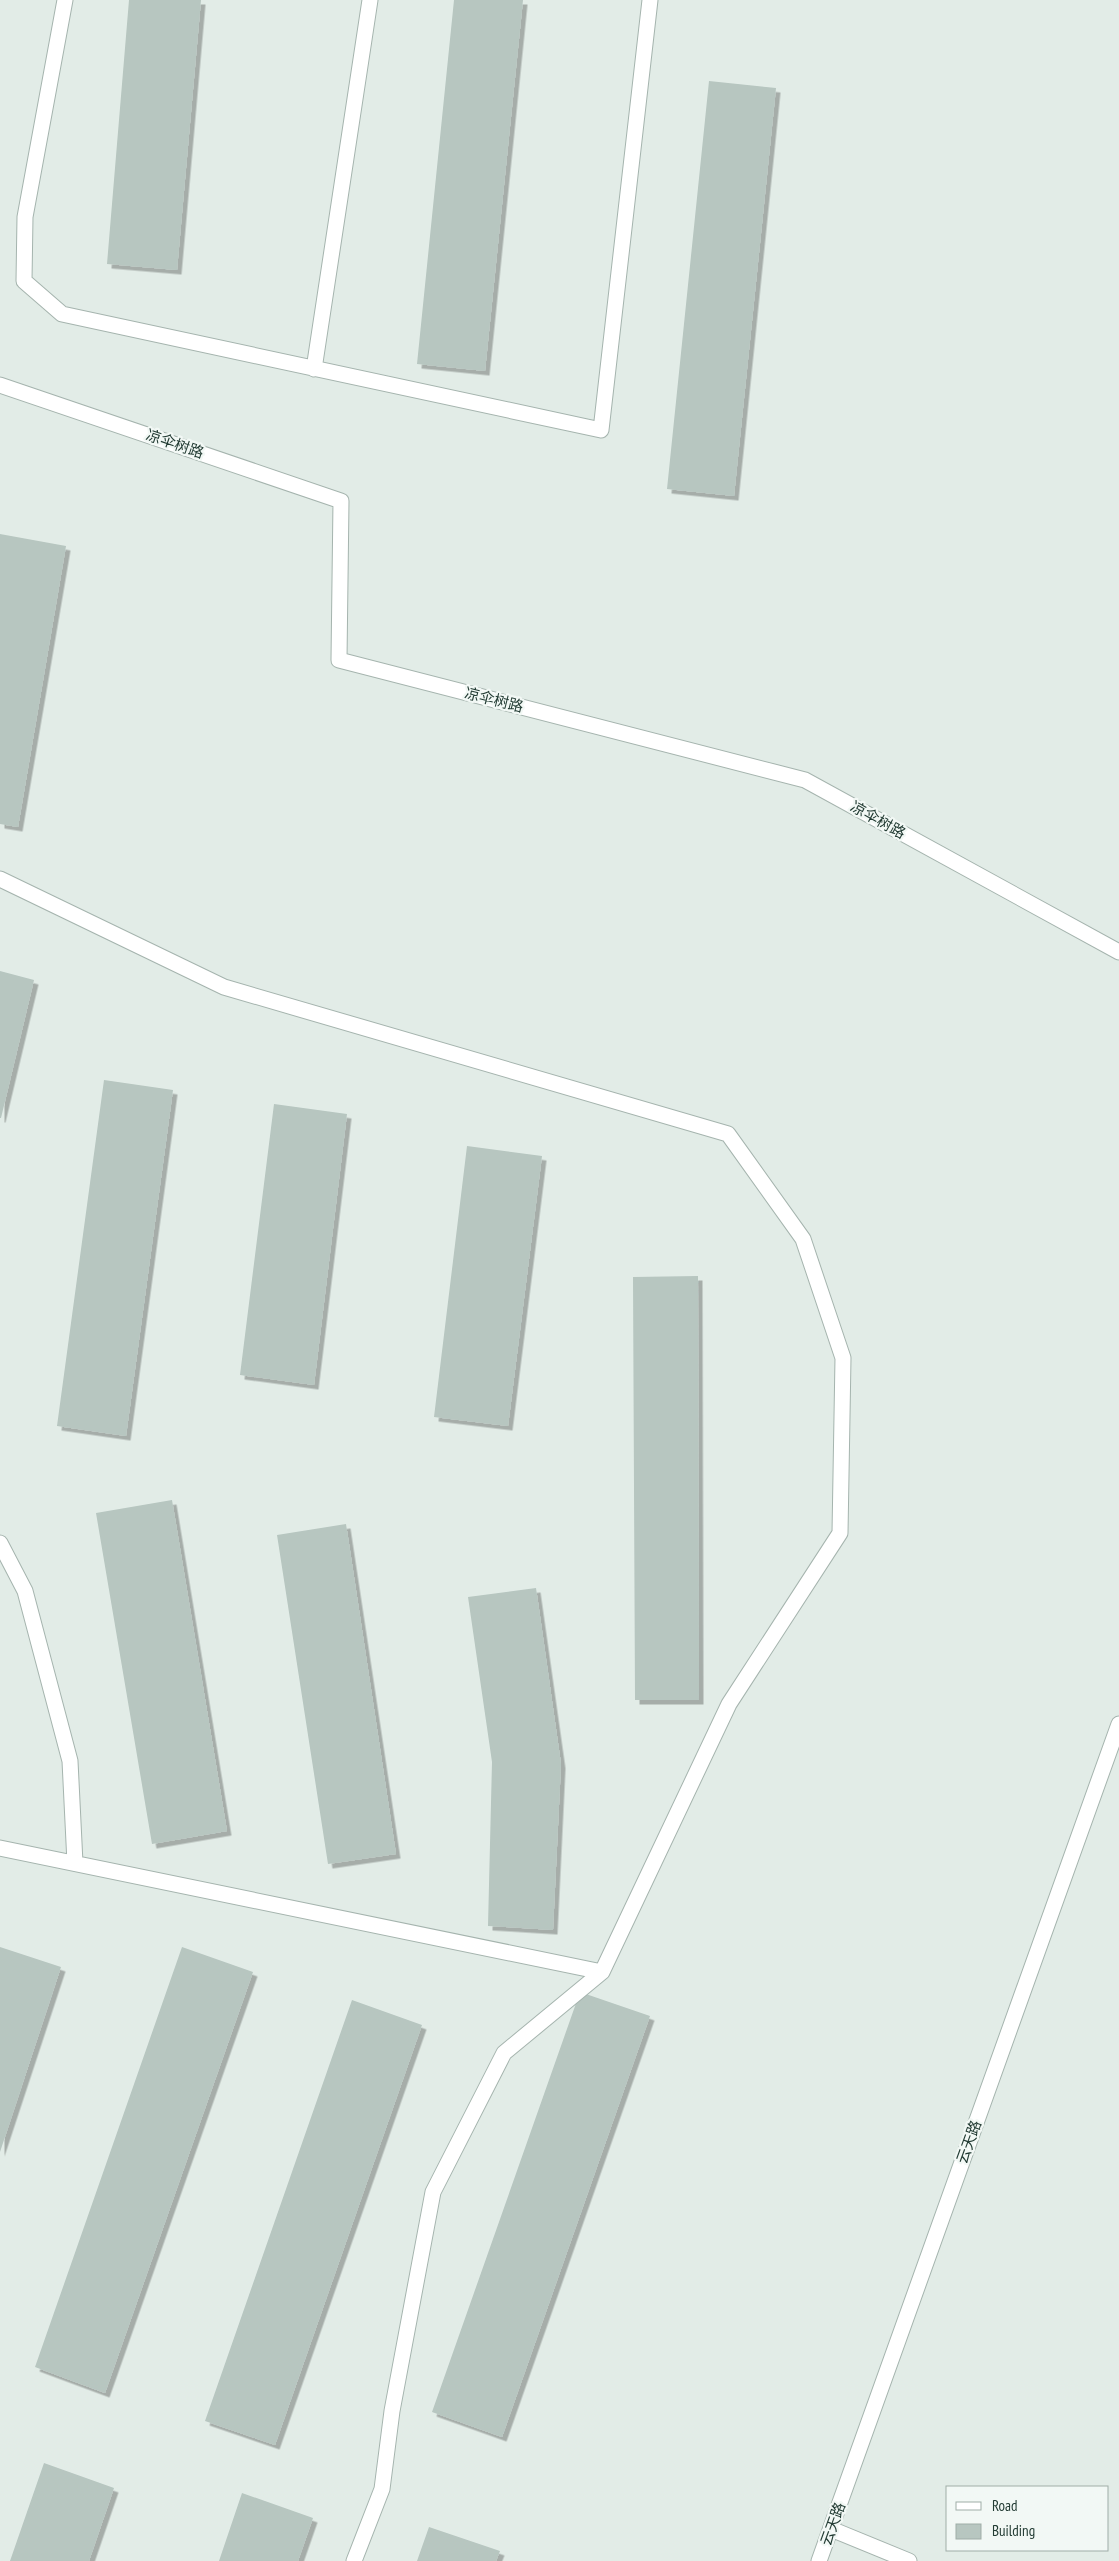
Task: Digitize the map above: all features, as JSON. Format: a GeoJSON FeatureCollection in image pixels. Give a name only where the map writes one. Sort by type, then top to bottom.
{"type":"FeatureCollection","features":[{"type":"Feature","properties":{"kind":"street"},"geometry":{"type":"LineString","coordinates":[[65,0],[25,217],[24,281],[62,314],[601,430],[650,0]]}},
{"type":"Feature","properties":{"kind":"street"},"geometry":{"type":"LineString","coordinates":[[314,368],[370,0]]}},
{"type":"Feature","properties":{"kind":"street","name":"凉伞树路"},"geometry":{"type":"LineString","coordinates":[[0,385],[341,501],[339,660],[805,780],[1119,952]]}},
{"type":"Feature","properties":{"kind":"street"},"geometry":{"type":"LineString","coordinates":[[0,879],[224,987],[728,1134],[803,1239],[843,1358],[840,1533],[730,1704],[602,1972],[504,2053],[433,2192],[392,2411],[382,2489],[354,2561]]}},
{"type":"Feature","properties":{"kind":"street"},"geometry":{"type":"LineString","coordinates":[[0,1543],[25,1591],[70,1761],[74,1863]]}},
{"type":"Feature","properties":{"kind":"street","name":"云天路"},"geometry":{"type":"LineString","coordinates":[[820,2561],[1119,1724]]}},
{"type":"Feature","properties":{"kind":"street"},"geometry":{"type":"LineString","coordinates":[[0,1848],[602,1972]]}},
{"type":"Feature","properties":{"kind":"street"},"geometry":{"type":"LineString","coordinates":[[831,2529],[909,2561]]}},
{"type":"Feature","properties":{"kind":"building"},"geometry":{"type":"Polygon","coordinates":[[[129,0],[201,0],[177,270],[107,264],[129,0]]]}},
{"type":"Feature","properties":{"kind":"building"},"geometry":{"type":"Polygon","coordinates":[[[454,0],[523,0],[485,371],[417,364],[454,0]]]}},
{"type":"Feature","properties":{"kind":"building"},"geometry":{"type":"Polygon","coordinates":[[[709,81],[776,88],[734,496],[667,489],[709,81]]]}},
{"type":"Feature","properties":{"kind":"building"},"geometry":{"type":"Polygon","coordinates":[[[0,534],[66,546],[18,827],[0,824],[0,534]]]}},
{"type":"Feature","properties":{"kind":"building"},"geometry":{"type":"Polygon","coordinates":[[[0,971],[34,980],[1,1118],[0,1118],[0,971]]]}},
{"type":"Feature","properties":{"kind":"building"},"geometry":{"type":"Polygon","coordinates":[[[104,1080],[173,1090],[126,1436],[57,1426],[104,1080]]]}},
{"type":"Feature","properties":{"kind":"building"},"geometry":{"type":"Polygon","coordinates":[[[274,1104],[347,1114],[314,1385],[240,1375],[274,1104]]]}},
{"type":"Feature","properties":{"kind":"building"},"geometry":{"type":"Polygon","coordinates":[[[467,1146],[542,1156],[508,1426],[434,1417],[467,1146]]]}},
{"type":"Feature","properties":{"kind":"building"},"geometry":{"type":"Polygon","coordinates":[[[698,1276],[699,1700],[635,1700],[633,1277],[698,1276]]]}},
{"type":"Feature","properties":{"kind":"building"},"geometry":{"type":"Polygon","coordinates":[[[172,1500],[227,1831],[152,1844],[96,1513],[172,1500]]]}},
{"type":"Feature","properties":{"kind":"building"},"geometry":{"type":"Polygon","coordinates":[[[346,1524],[396,1854],[328,1864],[277,1535],[346,1524]]]}},
{"type":"Feature","properties":{"kind":"building"},"geometry":{"type":"Polygon","coordinates":[[[536,1588],[561,1764],[553,1930],[488,1926],[492,1762],[468,1597],[536,1588]]]}},
{"type":"Feature","properties":{"kind":"building"},"geometry":{"type":"Polygon","coordinates":[[[0,1947],[61,1967],[0,2152],[0,1947]]]}},
{"type":"Feature","properties":{"kind":"building"},"geometry":{"type":"Polygon","coordinates":[[[182,1947],[253,1972],[105,2393],[35,2367],[182,1947]]]}},
{"type":"Feature","properties":{"kind":"building"},"geometry":{"type":"Polygon","coordinates":[[[580,1992],[650,2016],[502,2437],[432,2412],[580,1992]]]}},
{"type":"Feature","properties":{"kind":"building"},"geometry":{"type":"Polygon","coordinates":[[[352,2000],[422,2025],[275,2445],[205,2421],[352,2000]]]}},
{"type":"Feature","properties":{"kind":"building"},"geometry":{"type":"Polygon","coordinates":[[[44,2463],[114,2488],[89,2561],[10,2561],[44,2463]]]}},
{"type":"Feature","properties":{"kind":"building"},"geometry":{"type":"Polygon","coordinates":[[[242,2493],[313,2518],[298,2561],[219,2561],[242,2493]]]}},
{"type":"Feature","properties":{"kind":"building"},"geometry":{"type":"Polygon","coordinates":[[[429,2527],[500,2551],[496,2561],[417,2561],[429,2527]]]}}]}
